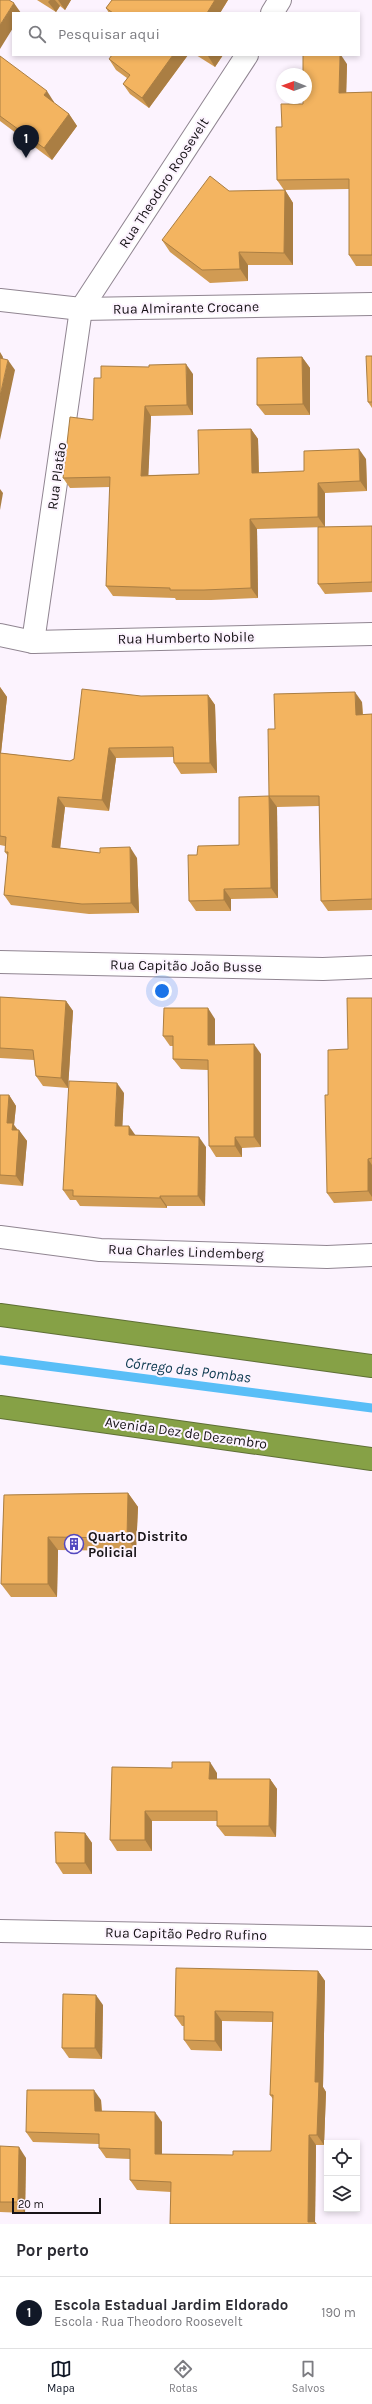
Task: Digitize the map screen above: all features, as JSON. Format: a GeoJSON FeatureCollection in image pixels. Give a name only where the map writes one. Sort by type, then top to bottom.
{"type":"FeatureCollection","features":[{"type":"Feature","properties":{"kind":"highway"},"geometry":{"type":"LineString","coordinates":[[0,1315],[372,1366]]}},
{"type":"Feature","properties":{"kind":"highway","name":"Avenida Dez de Dezembro"},"geometry":{"type":"LineString","coordinates":[[1,1408],[372,1459]]}},
{"type":"Feature","properties":{"kind":"street"},"geometry":{"type":"LineString","coordinates":[[273,12],[280,0]]}},
{"type":"Feature","properties":{"kind":"street","name":"Rua Theodoro Roosevelt"},"geometry":{"type":"LineString","coordinates":[[81,309],[246,56]]}},
{"type":"Feature","properties":{"kind":"street","name":"Rua Almirante Crocane"},"geometry":{"type":"LineString","coordinates":[[0,300],[81,309],[372,304]]}},
{"type":"Feature","properties":{"kind":"street","name":"Rua Platão"},"geometry":{"type":"LineString","coordinates":[[33,642],[81,309]]}},
{"type":"Feature","properties":{"kind":"street","name":"Rua Humberto Nobile"},"geometry":{"type":"LineString","coordinates":[[0,635],[33,642],[372,634]]}},
{"type":"Feature","properties":{"kind":"street","name":"Rua Capitão João Busse"},"geometry":{"type":"LineString","coordinates":[[0,962],[323,969],[372,967]]}},
{"type":"Feature","properties":{"kind":"street","name":"Rua Charles Lindemberg"},"geometry":{"type":"LineString","coordinates":[[0,1237],[100,1250],[327,1257],[372,1255]]}},
{"type":"Feature","properties":{"kind":"street","name":"Rua Capitão Pedro Rufino"},"geometry":{"type":"LineString","coordinates":[[0,1931],[372,1938]]}},
{"type":"Feature","properties":{"kind":"building"},"geometry":{"type":"Polygon","coordinates":[[[0,0],[9,0],[14,3],[0,25],[0,0]]]}},
{"type":"Feature","properties":{"kind":"building"},"geometry":{"type":"Polygon","coordinates":[[[112,0],[215,0],[208,12],[112,12],[106,8],[112,0]]]}},
{"type":"Feature","properties":{"kind":"building"},"geometry":{"type":"Polygon","coordinates":[[[0,56],[47,91],[44,95],[69,114],[44,148],[0,116],[0,56]]]}},
{"type":"Feature","properties":{"kind":"building"},"geometry":{"type":"Polygon","coordinates":[[[111,56],[172,56],[142,98],[123,84],[130,75],[109,59],[111,56]]]}},
{"type":"Feature","properties":{"kind":"building"},"geometry":{"type":"Polygon","coordinates":[[[303,56],[340,56],[339,93],[372,92],[372,255],[349,255],[349,179],[277,180],[276,127],[282,127],[281,104],[312,104],[312,68],[303,68],[303,56]]]}},
{"type":"Feature","properties":{"kind":"building"},"geometry":{"type":"Polygon","coordinates":[[[210,176],[229,191],[285,190],[284,253],[239,252],[240,269],[202,270],[162,240],[210,176]]]}},
{"type":"Feature","properties":{"kind":"building"},"geometry":{"type":"Polygon","coordinates":[[[366,356],[372,356],[372,402],[368,402],[366,356]]]}},
{"type":"Feature","properties":{"kind":"building"},"geometry":{"type":"Polygon","coordinates":[[[302,357],[303,404],[257,405],[257,358],[302,357]]]}},
{"type":"Feature","properties":{"kind":"building"},"geometry":{"type":"Polygon","coordinates":[[[0,358],[8,360],[0,396],[0,358]]]}},
{"type":"Feature","properties":{"kind":"building"},"geometry":{"type":"Polygon","coordinates":[[[186,364],[187,405],[145,406],[141,476],[199,474],[198,430],[251,429],[252,473],[304,471],[304,451],[359,449],[360,481],[318,483],[318,517],[250,519],[251,588],[170,590],[170,588],[106,586],[110,477],[63,478],[70,417],[93,420],[94,378],[101,378],[101,366],[149,367],[149,365],[186,364]]]}},
{"type":"Feature","properties":{"kind":"building"},"geometry":{"type":"Polygon","coordinates":[[[372,526],[372,582],[318,584],[318,527],[372,526]]]}},
{"type":"Feature","properties":{"kind":"building"},"geometry":{"type":"Polygon","coordinates":[[[82,689],[141,696],[208,695],[210,763],[174,763],[173,747],[109,748],[102,800],[58,797],[52,847],[100,853],[100,848],[130,847],[131,903],[82,904],[4,895],[8,852],[5,852],[6,837],[0,836],[0,753],[70,761],[74,759],[82,689]]]}},
{"type":"Feature","properties":{"kind":"building"},"geometry":{"type":"Polygon","coordinates":[[[355,692],[356,715],[372,714],[372,899],[321,901],[319,796],[269,796],[268,729],[275,729],[274,694],[355,692]]]}},
{"type":"Feature","properties":{"kind":"building"},"geometry":{"type":"Polygon","coordinates":[[[269,796],[271,888],[224,889],[224,900],[189,901],[188,855],[197,855],[198,846],[239,845],[239,797],[269,796]]]}},
{"type":"Feature","properties":{"kind":"building"},"geometry":{"type":"Polygon","coordinates":[[[0,997],[66,1001],[61,1078],[36,1076],[33,1050],[0,1048],[0,997]]]}},
{"type":"Feature","properties":{"kind":"building"},"geometry":{"type":"Polygon","coordinates":[[[347,998],[372,998],[372,1158],[368,1159],[368,1191],[327,1193],[325,1095],[328,1095],[328,1050],[348,1049],[347,998]]]}},
{"type":"Feature","properties":{"kind":"building"},"geometry":{"type":"Polygon","coordinates":[[[164,1008],[208,1008],[208,1045],[254,1044],[254,1137],[235,1137],[235,1146],[209,1146],[208,1060],[173,1059],[173,1036],[163,1036],[164,1008]]]}},
{"type":"Feature","properties":{"kind":"building"},"geometry":{"type":"Polygon","coordinates":[[[69,1081],[117,1083],[115,1126],[129,1126],[129,1135],[199,1137],[198,1196],[160,1196],[160,1198],[73,1196],[73,1190],[63,1190],[69,1081]]]}},
{"type":"Feature","properties":{"kind":"building"},"geometry":{"type":"Polygon","coordinates":[[[0,1095],[9,1095],[7,1123],[13,1123],[12,1130],[19,1130],[16,1176],[0,1175],[0,1095]]]}},
{"type":"Feature","properties":{"kind":"building","name":"Quarto Distrito Policial"},"geometry":{"type":"Polygon","coordinates":[[[128,1493],[127,1538],[48,1537],[48,1584],[1,1584],[4,1495],[128,1493]]]}},
{"type":"Feature","properties":{"kind":"building"},"geometry":{"type":"Polygon","coordinates":[[[172,1762],[210,1762],[209,1779],[270,1779],[269,1826],[217,1826],[217,1811],[145,1811],[145,1840],[110,1840],[112,1767],[172,1768],[172,1762]]]}},
{"type":"Feature","properties":{"kind":"building"},"geometry":{"type":"Polygon","coordinates":[[[55,1832],[85,1833],[85,1863],[56,1863],[55,1832]]]}},
{"type":"Feature","properties":{"kind":"building"},"geometry":{"type":"Polygon","coordinates":[[[176,1968],[318,1971],[315,2082],[319,2082],[317,2135],[309,2135],[308,2222],[315,2222],[315,2224],[170,2224],[171,2182],[130,2180],[130,2149],[99,2148],[99,2134],[26,2132],[27,2090],[94,2090],[95,2111],[155,2112],[155,2154],[233,2155],[233,2151],[271,2151],[273,2095],[270,2095],[273,2012],[215,2011],[215,2041],[184,2040],[184,2016],[175,2016],[176,1968]]]}},
{"type":"Feature","properties":{"kind":"building"},"geometry":{"type":"Polygon","coordinates":[[[63,1994],[96,1995],[95,2048],[62,2048],[63,1994]]]}},
{"type":"Feature","properties":{"kind":"building"},"geometry":{"type":"Polygon","coordinates":[[[0,2146],[19,2147],[18,2202],[0,2202],[0,2146]]]}},
{"type":"Feature","properties":{"kind":"waterway","name":"Córrego das Pombas"},"geometry":{"type":"LineString","coordinates":[[0,1360],[372,1408]]}},
{"type":"Feature","properties":{"kind":"place","name":"Escola Estadual Jardim Eldorado"},"geometry":{"type":"Point","coordinates":[26,158]}},
{"type":"Feature","properties":{"kind":"place","name":"Quarto Distrito Policial"},"geometry":{"type":"Point","coordinates":[74,1544]}}]}
